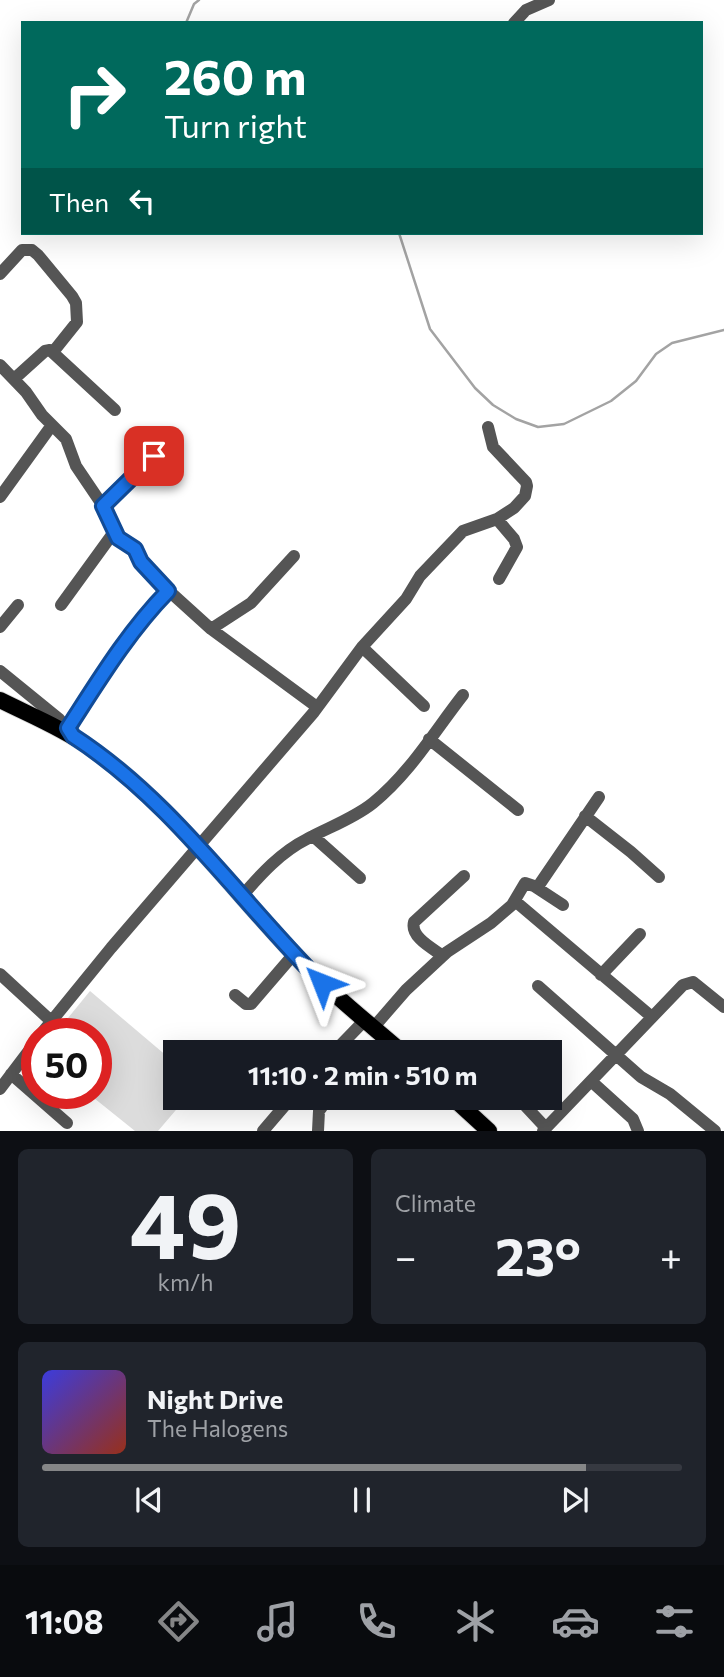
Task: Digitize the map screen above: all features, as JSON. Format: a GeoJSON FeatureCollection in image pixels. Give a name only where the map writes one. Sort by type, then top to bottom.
{"type":"FeatureCollection","features":[{"type":"Feature","properties":{"kind":"main road"},"geometry":{"type":"LineString","coordinates":[[0,700],[71,732],[118,770],[199,847],[337,998],[387,1039]]}},
{"type":"Feature","properties":{"kind":"main road"},"geometry":{"type":"LineString","coordinates":[[466,1110],[489,1131]]}},
{"type":"Feature","properties":{"kind":"street"},"geometry":{"type":"LineString","coordinates":[[515,21],[526,10],[549,0]]}},
{"type":"Feature","properties":{"kind":"street"},"geometry":{"type":"LineString","coordinates":[[0,274],[22,250],[32,250],[72,296],[76,303],[77,322],[53,352]]}},
{"type":"Feature","properties":{"kind":"street"},"geometry":{"type":"LineString","coordinates":[[14,379],[47,349],[115,410]]}},
{"type":"Feature","properties":{"kind":"street"},"geometry":{"type":"LineString","coordinates":[[0,365],[66,439],[76,466],[103,506],[118,538],[135,549],[141,562],[168,591],[211,629],[317,707]]}},
{"type":"Feature","properties":{"kind":"street"},"geometry":{"type":"LineString","coordinates":[[0,497],[52,425]]}},
{"type":"Feature","properties":{"kind":"street"},"geometry":{"type":"LineString","coordinates":[[54,1018],[317,707],[362,647],[406,599],[420,576],[456,537],[470,527],[506,515],[522,500],[527,486],[493,447],[488,427]]}},
{"type":"Feature","properties":{"kind":"street"},"geometry":{"type":"LineString","coordinates":[[103,506],[154,456]]}},
{"type":"Feature","properties":{"kind":"street"},"geometry":{"type":"LineString","coordinates":[[497,519],[514,539],[517,547],[499,579]]}},
{"type":"Feature","properties":{"kind":"street"},"geometry":{"type":"LineString","coordinates":[[61,605],[114,532]]}},
{"type":"Feature","properties":{"kind":"street"},"geometry":{"type":"LineString","coordinates":[[211,629],[258,597],[294,556]]}},
{"type":"Feature","properties":{"kind":"street"},"geometry":{"type":"LineString","coordinates":[[0,671],[39,701],[71,732],[122,645],[168,591]]}},
{"type":"Feature","properties":{"kind":"street"},"geometry":{"type":"LineString","coordinates":[[0,627],[18,606]]}},
{"type":"Feature","properties":{"kind":"street"},"geometry":{"type":"LineString","coordinates":[[362,647],[424,706]]}},
{"type":"Feature","properties":{"kind":"street"},"geometry":{"type":"LineString","coordinates":[[242,895],[280,856],[371,805],[408,771],[463,695]]}},
{"type":"Feature","properties":{"kind":"street"},"geometry":{"type":"LineString","coordinates":[[429,739],[518,810]]}},
{"type":"Feature","properties":{"kind":"street"},"geometry":{"type":"LineString","coordinates":[[537,888],[599,797]]}},
{"type":"Feature","properties":{"kind":"street"},"geometry":{"type":"LineString","coordinates":[[585,816],[659,877]]}},
{"type":"Feature","properties":{"kind":"street"},"geometry":{"type":"LineString","coordinates":[[313,836],[360,877]]}},
{"type":"Feature","properties":{"kind":"street"},"geometry":{"type":"LineString","coordinates":[[443,956],[415,934],[412,928],[414,922],[464,876]]}},
{"type":"Feature","properties":{"kind":"street"},"geometry":{"type":"LineString","coordinates":[[349,1040],[462,940],[497,918],[515,901],[525,883],[564,905]]}},
{"type":"Feature","properties":{"kind":"street"},"geometry":{"type":"LineString","coordinates":[[515,901],[652,1017]]}},
{"type":"Feature","properties":{"kind":"street"},"geometry":{"type":"LineString","coordinates":[[601,975],[640,934]]}},
{"type":"Feature","properties":{"kind":"street"},"geometry":{"type":"LineString","coordinates":[[234,995],[246,1004],[251,1004],[294,954]]}},
{"type":"Feature","properties":{"kind":"street"},"geometry":{"type":"LineString","coordinates":[[0,974],[48,1018]]}},
{"type":"Feature","properties":{"kind":"street"},"geometry":{"type":"LineString","coordinates":[[528,1110],[544,1129],[682,985],[690,981],[724,1007]]}},
{"type":"Feature","properties":{"kind":"street"},"geometry":{"type":"LineString","coordinates":[[538,986],[641,1077],[670,1094],[715,1131]]}},
{"type":"Feature","properties":{"kind":"street"},"geometry":{"type":"LineString","coordinates":[[0,1088],[21,1061]]}},
{"type":"Feature","properties":{"kind":"street"},"geometry":{"type":"LineString","coordinates":[[11,1074],[67,1124]]}},
{"type":"Feature","properties":{"kind":"street"},"geometry":{"type":"LineString","coordinates":[[591,1081],[633,1119],[638,1131]]}},
{"type":"Feature","properties":{"kind":"street"},"geometry":{"type":"LineString","coordinates":[[263,1131],[281,1110]]}},
{"type":"Feature","properties":{"kind":"street"},"geometry":{"type":"LineString","coordinates":[[318,1131],[320,1110]]}},
{"type":"Feature","properties":{"kind":"shaded area"},"geometry":{"type":"Polygon","coordinates":[[[90,991],[163,1053],[163,1110],[176,1110],[158,1131],[135,1131],[108,1109],[112,1109],[112,1018],[68,1018],[90,991]]]}},
{"type":"Feature","properties":{"kind":"waterway"},"geometry":{"type":"LineString","coordinates":[[187,21],[194,4],[199,0]]}},
{"type":"Feature","properties":{"kind":"waterway"},"geometry":{"type":"LineString","coordinates":[[400,235],[430,329],[475,388],[493,405],[516,419],[538,427],[564,424],[611,401],[636,381],[656,354],[672,343],[724,330]]}},
{"type":"Feature","properties":{"kind":"route"},"geometry":{"type":"LineString","coordinates":[[154,456],[103,506],[118,538],[135,549],[141,562],[168,591],[141,620],[114,656],[68,728],[73,736],[118,770],[160,808],[199,847],[322,983]]}}]}
